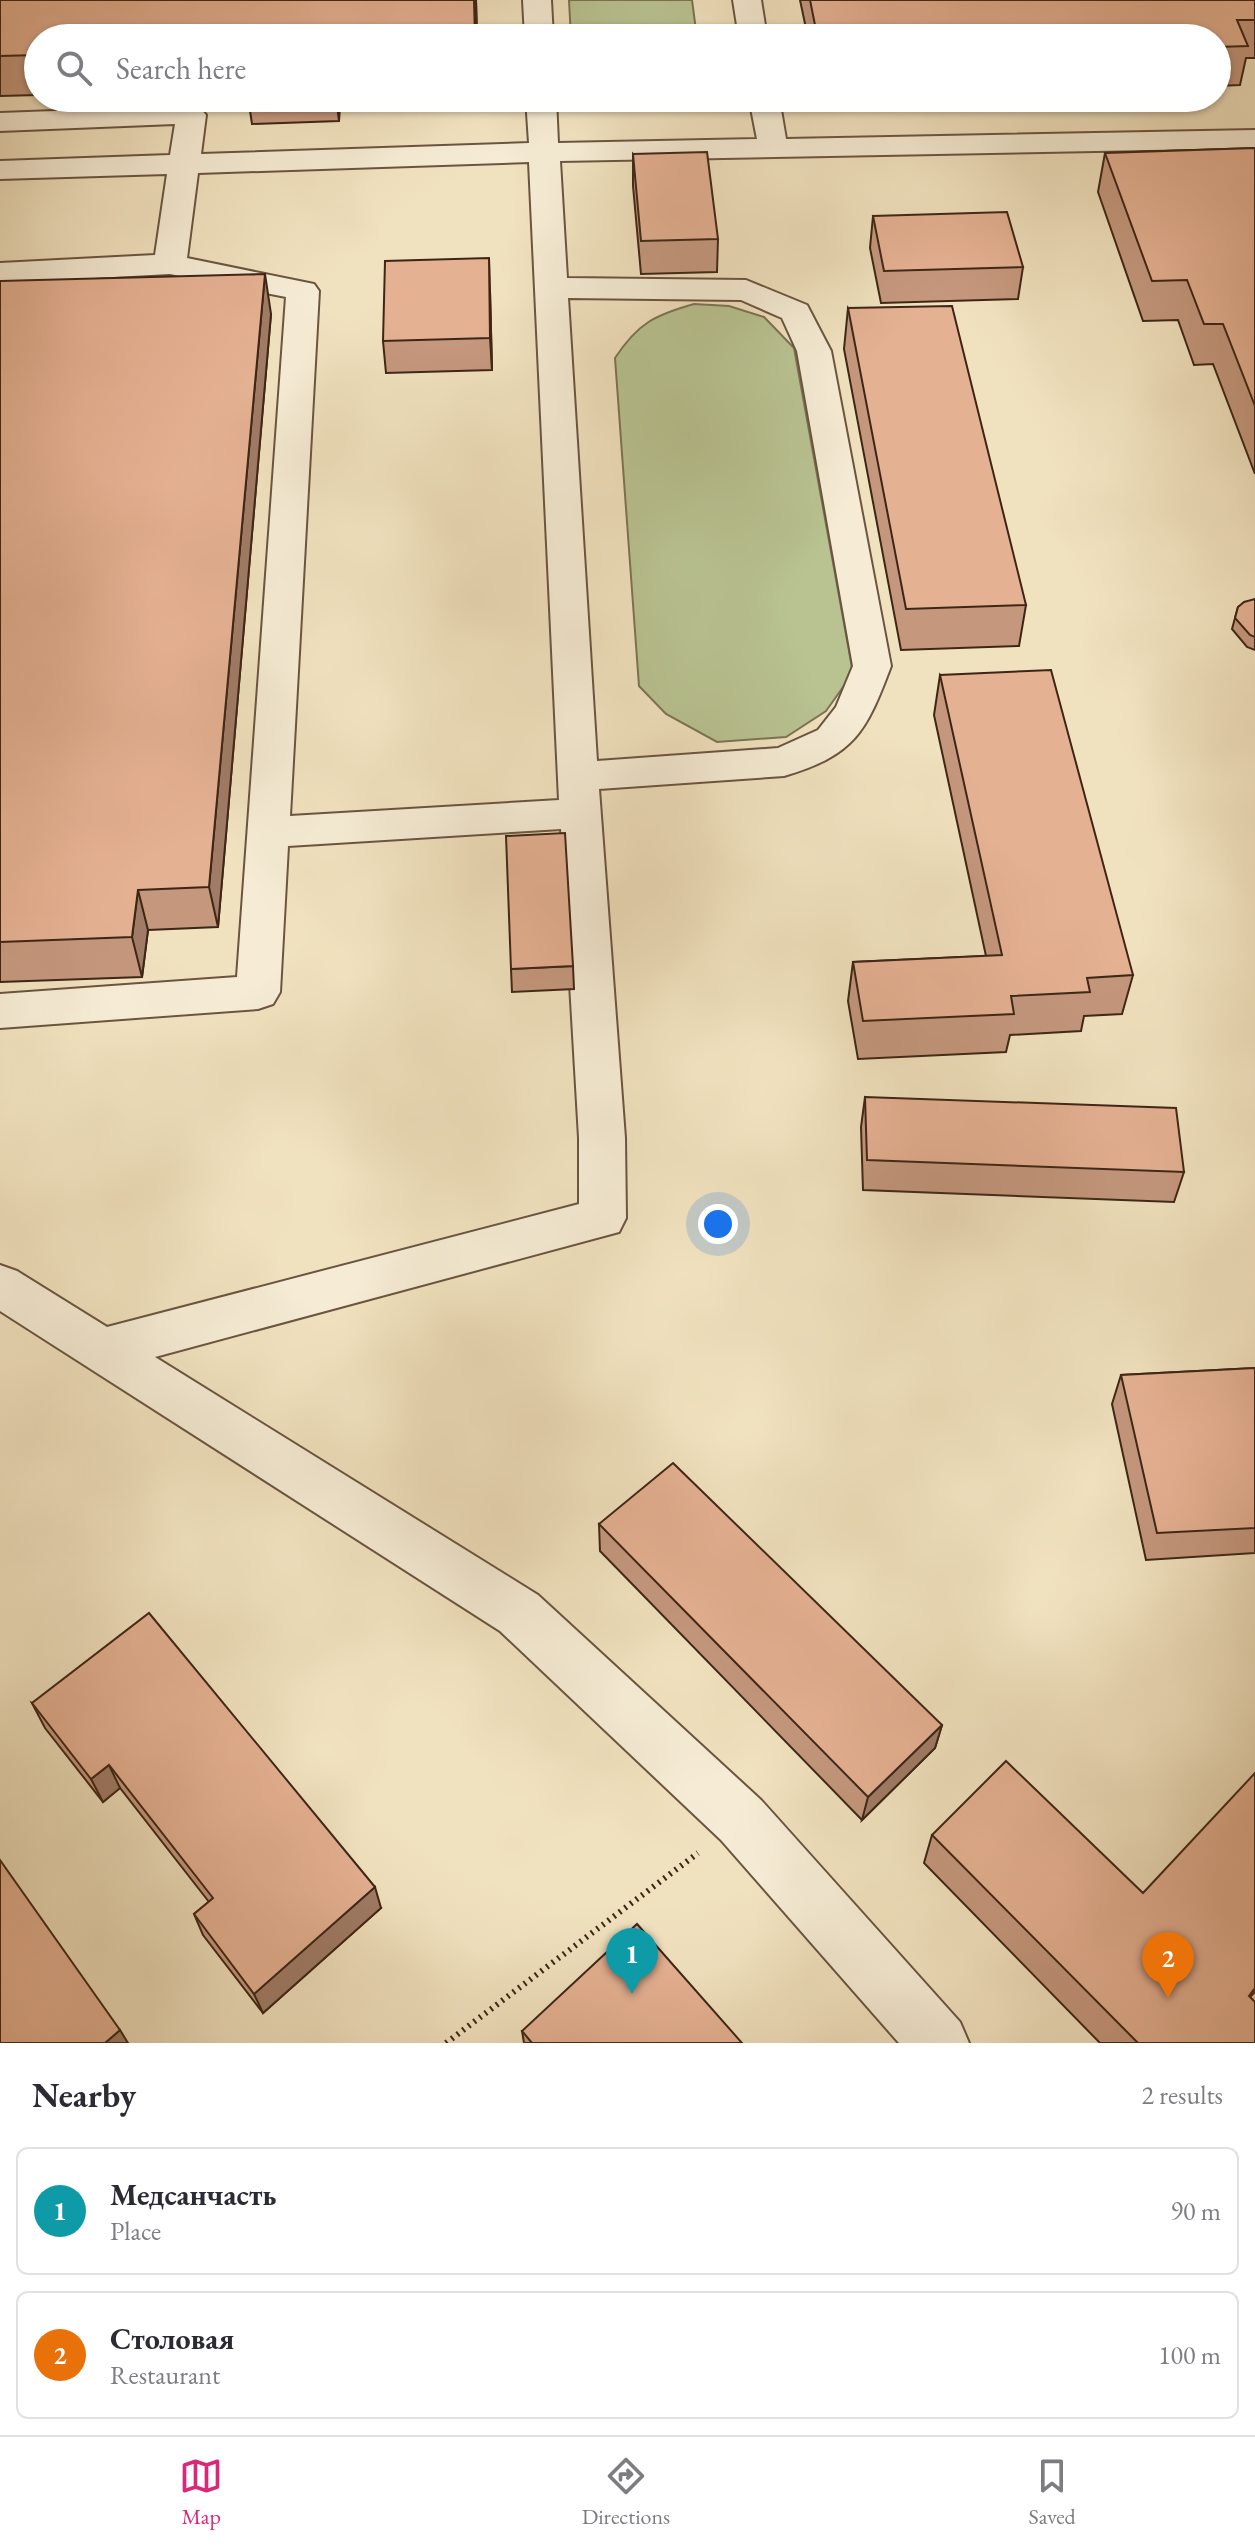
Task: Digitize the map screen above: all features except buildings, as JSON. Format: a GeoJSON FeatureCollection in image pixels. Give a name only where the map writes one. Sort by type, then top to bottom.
{"type":"FeatureCollection","features":[{"type":"Feature","properties":{"kind":"street"},"geometry":{"type":"LineString","coordinates":[[537,0],[538,24]]}},
{"type":"Feature","properties":{"kind":"street"},"geometry":{"type":"LineString","coordinates":[[747,0],[751,24]]}},
{"type":"Feature","properties":{"kind":"street"},"geometry":{"type":"LineString","coordinates":[[101,1350],[602,1218],[602,1138],[579,794],[542,112]]}},
{"type":"Feature","properties":{"kind":"street"},"geometry":{"type":"LineString","coordinates":[[767,112],[773,147]]}},
{"type":"Feature","properties":{"kind":"street"},"geometry":{"type":"LineString","coordinates":[[0,122],[191,115],[170,264]]}},
{"type":"Feature","properties":{"kind":"street"},"geometry":{"type":"LineString","coordinates":[[0,170],[544,152],[1255,139]]}},
{"type":"Feature","properties":{"kind":"street"},"geometry":{"type":"LineString","coordinates":[[0,273],[170,264],[303,291],[258,992],[0,1011]]}},
{"type":"Feature","properties":{"kind":"street"},"geometry":{"type":"LineString","coordinates":[[268,832],[579,794],[784,762],[832,740],[854,712],[872,666],[814,351],[795,312],[746,290],[552,288]]}},
{"type":"Feature","properties":{"kind":"street"},"geometry":{"type":"LineString","coordinates":[[0,1286],[519,1613],[741,1820],[939,2043]]}},
{"type":"Feature","properties":{"kind":"path"},"geometry":{"type":"LineString","coordinates":[[446,2043],[741,1820]]}},
{"type":"Feature","properties":{"kind":"green space"},"geometry":{"type":"Polygon","coordinates":[[[569,0],[692,0],[695,24],[570,24],[569,0]]]}},
{"type":"Feature","properties":{"kind":"green space"},"geometry":{"type":"Polygon","coordinates":[[[694,304],[729,306],[764,317],[794,348],[853,673],[826,711],[786,737],[717,742],[666,714],[639,686],[615,358],[648,322],[694,304]]]}},
{"type":"Feature","properties":{"kind":"place","name":"Медсанчасть"},"geometry":{"type":"Point","coordinates":[632,1994]}},
{"type":"Feature","properties":{"kind":"place","name":"Столовая"},"geometry":{"type":"Point","coordinates":[1168,1998]}}]}
